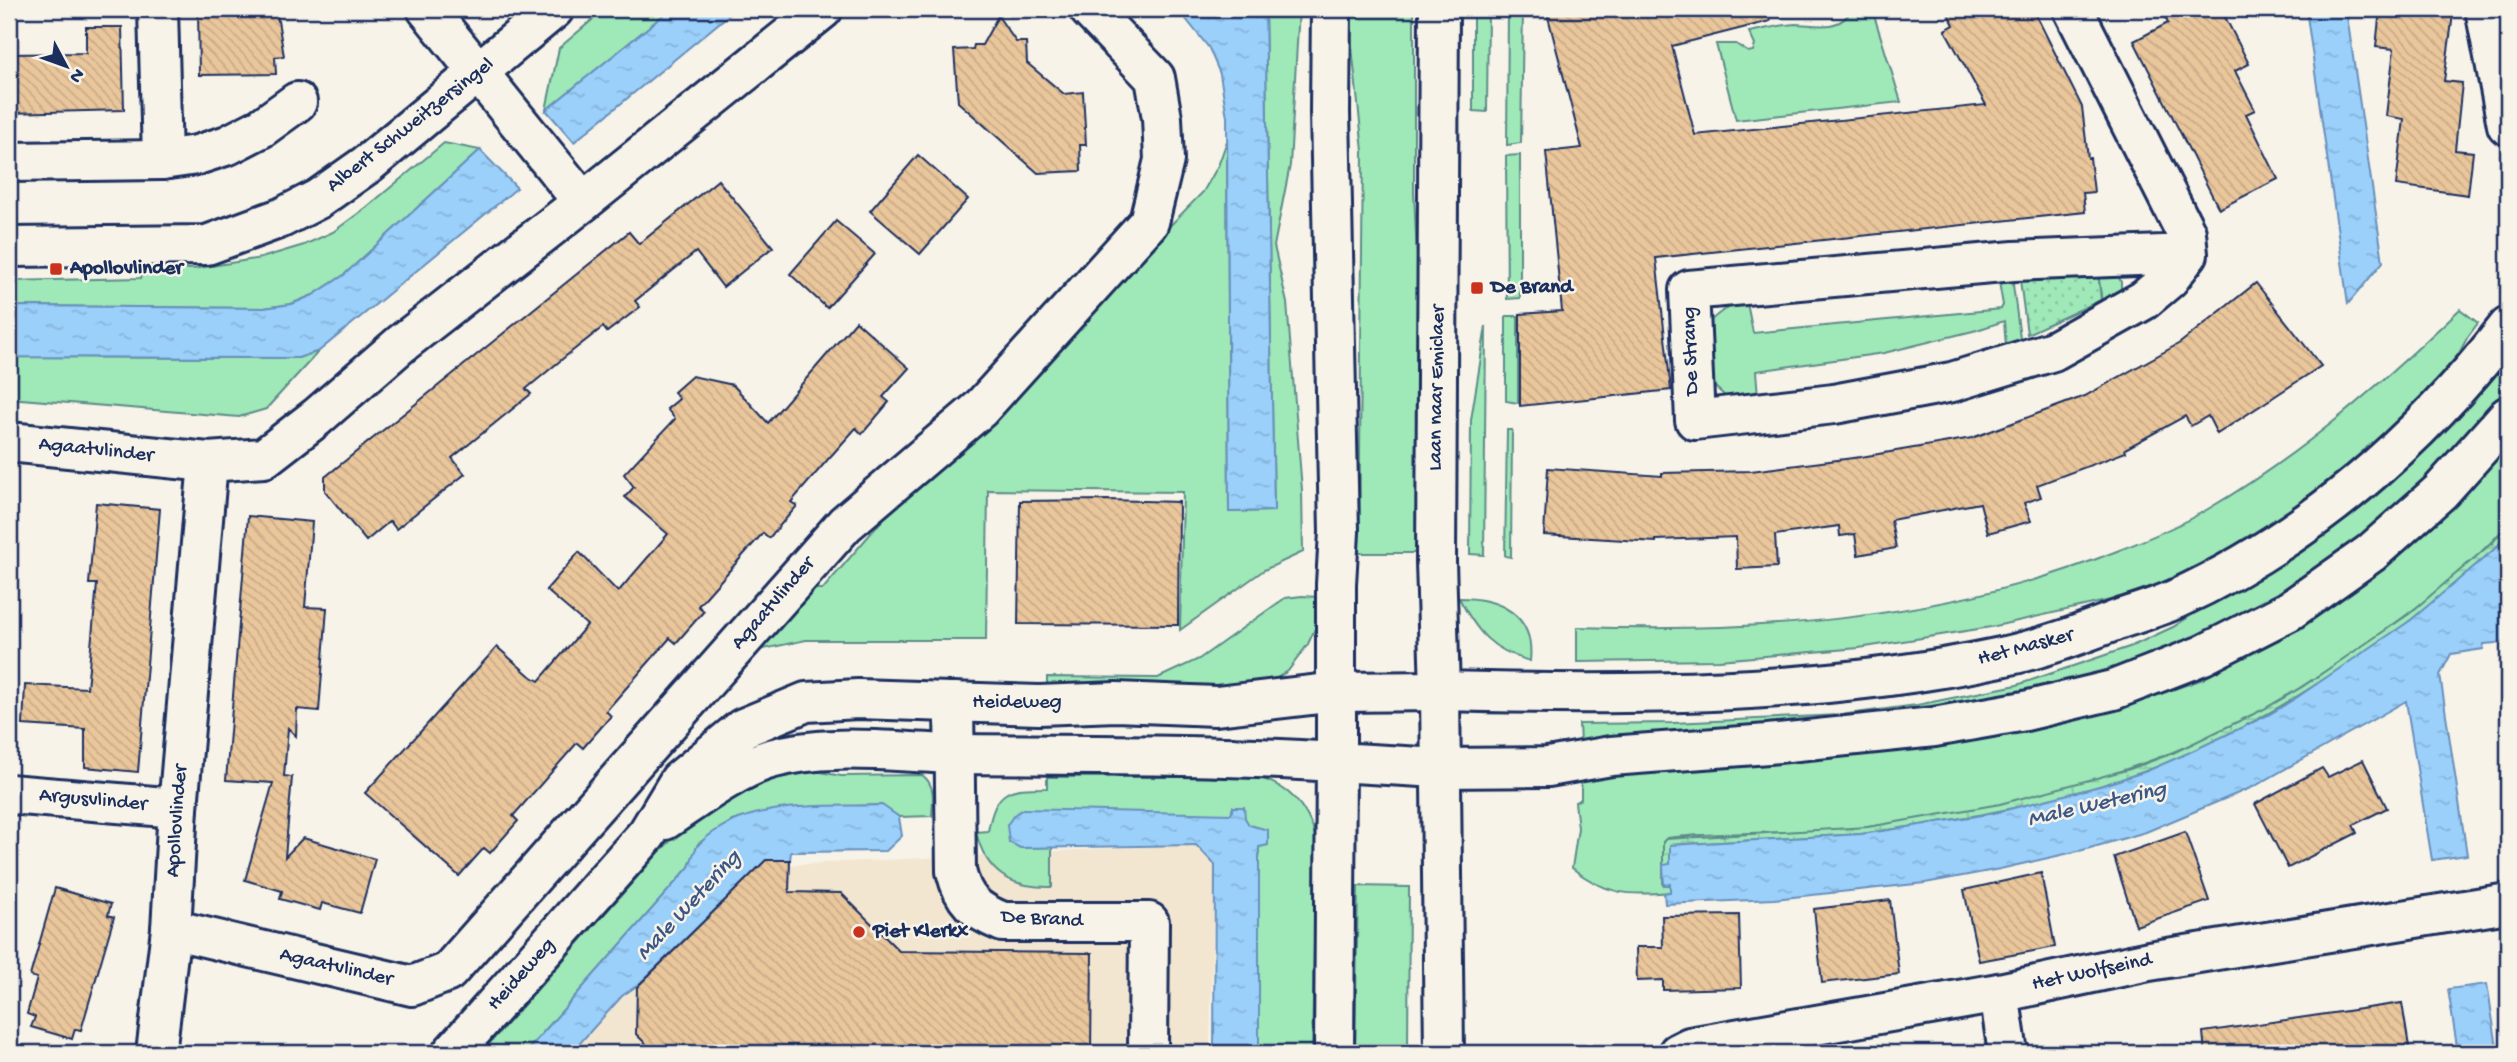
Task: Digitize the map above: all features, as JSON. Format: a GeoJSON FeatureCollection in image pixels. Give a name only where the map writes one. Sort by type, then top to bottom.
{"type":"FeatureCollection","features":[{"type":"Feature","properties":{"kind":"street"},"geometry":{"type":"LineString","coordinates":[[158,9],[162,160]]}},
{"type":"Feature","properties":{"kind":"street"},"geometry":{"type":"LineString","coordinates":[[427,9],[583,202]]}},
{"type":"Feature","properties":{"kind":"street","name":"Albert Schweitzersingel"},"geometry":{"type":"LineString","coordinates":[[9,247],[207,245],[281,218],[318,199],[369,163],[554,9]]}},
{"type":"Feature","properties":{"kind":"street","name":"Agaatvlinder"},"geometry":{"type":"LineString","coordinates":[[9,442],[208,462],[264,458],[317,417],[401,344],[823,9]]}},
{"type":"Feature","properties":{"kind":"street","name":"Agaatvlinder"},"geometry":{"type":"LineString","coordinates":[[171,929],[412,986],[448,972],[845,524],[980,409],[1149,222],[1164,160],[1162,118],[1155,78],[1089,9]]}},
{"type":"Feature","properties":{"kind":"street"},"geometry":{"type":"LineString","coordinates":[[1331,9],[1339,532],[1336,584],[1334,1053]]}},
{"type":"Feature","properties":{"kind":"street","name":"Laan naar Emiclaer"},"geometry":{"type":"LineString","coordinates":[[1439,9],[1436,562],[1444,1053]]}},
{"type":"Feature","properties":{"kind":"street"},"geometry":{"type":"LineString","coordinates":[[2073,9],[2186,233],[2188,254]]}},
{"type":"Feature","properties":{"kind":"street"},"geometry":{"type":"LineString","coordinates":[[2485,9],[2507,125]]}},
{"type":"Feature","properties":{"kind":"street"},"geometry":{"type":"LineString","coordinates":[[9,162],[162,160],[198,155],[228,145],[261,128],[297,102]]}},
{"type":"Feature","properties":{"kind":"street","name":"De Strang"},"geometry":{"type":"LineString","coordinates":[[2188,254],[2169,279],[2144,300],[2053,351],[1952,382],[1834,404],[1695,421],[1689,290],[2014,261],[2188,254]]}},
{"type":"Feature","properties":{"kind":"street","name":"Het Masker"},"geometry":{"type":"LineString","coordinates":[[1440,691],[1547,694],[1715,690],[1879,679],[2004,657],[2081,634],[2176,599],[2305,525],[2385,461],[2434,412],[2508,327]]}},
{"type":"Feature","properties":{"kind":"street"},"geometry":{"type":"LineString","coordinates":[[1336,762],[1439,768],[1548,766],[1611,756],[1934,727],[2025,711],[2113,690],[2203,655],[2289,611],[2371,553],[2440,492],[2508,416]]}},
{"type":"Feature","properties":{"kind":"street","name":"Apollovlinder"},"geometry":{"type":"LineString","coordinates":[[156,1053],[171,929],[178,808],[208,462]]}},
{"type":"Feature","properties":{"kind":"street","name":"Heideweg"},"geometry":{"type":"LineString","coordinates":[[452,1053],[647,834],[679,781],[743,728],[806,702],[858,699],[1039,705],[1116,702],[1216,706],[1337,692],[1440,691]]}},
{"type":"Feature","properties":{"kind":"street","name":"De Brand"},"geometry":{"type":"LineString","coordinates":[[954,702],[956,871],[961,889],[985,915],[1003,922],[1149,922],[1148,1053]]}},
{"type":"Feature","properties":{"kind":"street","name":"Heideweg"},"geometry":{"type":"LineString","coordinates":[[647,834],[698,797],[768,760],[804,753],[838,750],[955,754],[1244,756],[1336,762]]}},
{"type":"Feature","properties":{"kind":"street","name":"Argusvlinder"},"geometry":{"type":"LineString","coordinates":[[9,794],[178,808]]}},
{"type":"Feature","properties":{"kind":"street","name":"Het Wolfseind"},"geometry":{"type":"LineString","coordinates":[[1678,1053],[1690,1047],[1999,993],[2149,961],[2429,918],[2496,905]]}},
{"type":"Feature","properties":{"kind":"street"},"geometry":{"type":"LineString","coordinates":[[1999,993],[2008,1053]]}},
{"type":"Feature","properties":{"kind":"shaded area"},"geometry":{"type":"Polygon","coordinates":[[[1215,843],[1210,1053],[542,1053],[705,869],[1215,843]]]}},
{"type":"Feature","properties":{"kind":"green space"},"geometry":{"type":"Polygon","coordinates":[[[605,9],[671,9],[546,110],[559,48],[605,9]]]}},
{"type":"Feature","properties":{"kind":"green space"},"geometry":{"type":"Polygon","coordinates":[[[1265,9],[1299,9],[1290,165],[1274,246],[1287,303],[1302,490],[1303,552],[1264,570],[1180,630],[1183,492],[988,490],[986,640],[806,640],[759,650],[802,589],[823,589],[884,518],[1203,192],[1218,166],[1227,141],[1229,512],[1274,511],[1265,9]]]}},
{"type":"Feature","properties":{"kind":"green space"},"geometry":{"type":"Polygon","coordinates":[[[1348,9],[1414,9],[1414,193],[1421,341],[1421,553],[1359,553],[1363,151],[1348,9]]]}},
{"type":"Feature","properties":{"kind":"green space"},"geometry":{"type":"Polygon","coordinates":[[[1473,9],[1488,9],[1487,112],[1473,111],[1473,9]]]}},
{"type":"Feature","properties":{"kind":"green space"},"geometry":{"type":"Polygon","coordinates":[[[1508,9],[1523,9],[1521,143],[1507,145],[1508,9]]]}},
{"type":"Feature","properties":{"kind":"green space"},"geometry":{"type":"Polygon","coordinates":[[[1842,9],[1872,9],[1901,102],[1736,120],[1716,44],[1736,44],[1748,52],[1753,51],[1755,45],[1749,32],[1795,24],[1830,25],[1848,15],[1847,11],[1842,9]]]}},
{"type":"Feature","properties":{"kind":"green space"},"geometry":{"type":"Polygon","coordinates":[[[444,143],[480,150],[344,275],[313,295],[291,304],[264,308],[9,306],[9,281],[141,278],[144,267],[193,269],[261,258],[304,245],[333,232],[444,143]]]}},
{"type":"Feature","properties":{"kind":"green space"},"geometry":{"type":"Polygon","coordinates":[[[1520,155],[1520,298],[1507,299],[1506,156],[1520,155]]]}},
{"type":"Feature","properties":{"kind":"green space"},"geometry":{"type":"Polygon","coordinates":[[[2098,272],[2117,273],[2121,282],[2121,293],[2102,303],[2098,272]]]}},
{"type":"Feature","properties":{"kind":"green space"},"geometry":{"type":"Polygon","coordinates":[[[2098,272],[2101,300],[2027,334],[2020,280],[2098,272]]]}},
{"type":"Feature","properties":{"kind":"green space"},"geometry":{"type":"Polygon","coordinates":[[[2012,277],[2021,346],[2006,346],[2004,321],[1884,353],[1756,371],[1758,396],[1728,399],[1711,383],[1704,327],[1718,314],[1734,305],[1747,303],[1753,333],[2001,309],[2003,305],[2000,279],[2012,277]]]}},
{"type":"Feature","properties":{"kind":"green space"},"geometry":{"type":"Polygon","coordinates":[[[2460,309],[2478,323],[2467,338],[2438,394],[2285,525],[2159,589],[1991,627],[1859,648],[1719,660],[1577,662],[1577,627],[1714,627],[1851,617],[1986,593],[2052,574],[2129,546],[2197,515],[2276,465],[2370,391],[2460,309]]]}},
{"type":"Feature","properties":{"kind":"green space"},"geometry":{"type":"Polygon","coordinates":[[[1506,316],[1518,316],[1518,403],[1506,401],[1506,316]]]}},
{"type":"Feature","properties":{"kind":"green space"},"geometry":{"type":"Polygon","coordinates":[[[1486,326],[1484,555],[1470,554],[1471,420],[1486,326]]]}},
{"type":"Feature","properties":{"kind":"green space"},"geometry":{"type":"Polygon","coordinates":[[[319,351],[266,409],[239,417],[9,398],[9,357],[298,358],[319,351]]]}},
{"type":"Feature","properties":{"kind":"green space"},"geometry":{"type":"Polygon","coordinates":[[[2508,351],[2508,399],[2465,451],[2328,573],[2173,659],[1904,723],[1580,743],[1579,724],[1673,723],[1840,715],[1917,705],[2017,685],[2132,646],[2173,627],[2260,571],[2508,351]]]}},
{"type":"Feature","properties":{"kind":"green space"},"geometry":{"type":"Polygon","coordinates":[[[1507,430],[1512,430],[1511,557],[1505,556],[1507,430]]]}},
{"type":"Feature","properties":{"kind":"green space"},"geometry":{"type":"Polygon","coordinates":[[[2508,436],[2508,524],[2492,541],[2439,590],[2382,633],[2278,702],[2218,732],[2122,771],[2022,800],[1971,811],[1867,827],[1667,838],[1663,842],[1663,885],[1670,885],[1670,892],[1618,892],[1596,884],[1572,868],[1578,828],[1575,802],[1581,799],[1581,779],[1604,772],[1992,733],[2108,712],[2203,679],[2302,622],[2508,436]]]}},
{"type":"Feature","properties":{"kind":"green space"},"geometry":{"type":"Polygon","coordinates":[[[2508,524],[2508,534],[2497,547],[2399,629],[2280,706],[2228,735],[2174,760],[2076,793],[1933,823],[1861,834],[1670,845],[1670,865],[1663,865],[1663,842],[1666,839],[1868,827],[2000,804],[2130,769],[2173,753],[2264,709],[2302,687],[2409,614],[2493,542],[2508,524]]]}},
{"type":"Feature","properties":{"kind":"green space"},"geometry":{"type":"Polygon","coordinates":[[[1318,597],[1319,620],[1308,644],[1288,671],[1272,681],[1231,690],[1047,693],[1047,677],[1158,678],[1199,659],[1285,598],[1318,597]]]}},
{"type":"Feature","properties":{"kind":"green space"},"geometry":{"type":"Polygon","coordinates":[[[1459,598],[1488,601],[1511,612],[1527,631],[1530,661],[1516,657],[1487,638],[1472,621],[1459,598]]]}},
{"type":"Feature","properties":{"kind":"green space"},"geometry":{"type":"Polygon","coordinates":[[[811,770],[841,776],[922,775],[932,788],[932,816],[899,817],[881,805],[784,809],[732,821],[698,844],[689,867],[525,1053],[481,1053],[678,834],[712,808],[748,788],[789,774],[811,770]]]}},
{"type":"Feature","properties":{"kind":"green space"},"geometry":{"type":"Polygon","coordinates":[[[1047,777],[1257,777],[1278,786],[1295,799],[1307,816],[1316,838],[1312,1053],[1259,1053],[1259,847],[1268,845],[1267,830],[1249,825],[1233,807],[1232,814],[1020,848],[1052,847],[1052,887],[1024,885],[1012,881],[993,868],[980,846],[976,832],[988,831],[995,807],[1006,794],[1022,789],[1047,788],[1047,777]]]}},
{"type":"Feature","properties":{"kind":"green space"},"geometry":{"type":"Polygon","coordinates":[[[1358,886],[1409,887],[1408,1053],[1355,1053],[1358,886]]]}},
{"type":"Feature","properties":{"kind":"water"},"geometry":{"type":"Polygon","coordinates":[[[671,9],[736,9],[574,142],[546,110],[671,9]]]}},
{"type":"Feature","properties":{"kind":"water"},"geometry":{"type":"Polygon","coordinates":[[[1178,9],[1265,9],[1274,511],[1229,512],[1227,117],[1220,74],[1209,48],[1178,9]]]}},
{"type":"Feature","properties":{"kind":"water"},"geometry":{"type":"Polygon","coordinates":[[[2306,9],[2346,9],[2383,262],[2348,304],[2306,9]]]}},
{"type":"Feature","properties":{"kind":"water"},"geometry":{"type":"Polygon","coordinates":[[[480,150],[517,188],[319,351],[298,358],[9,357],[9,306],[264,308],[292,304],[313,295],[344,275],[480,150]]]}},
{"type":"Feature","properties":{"kind":"water","name":"Male Wetering"},"geometry":{"type":"Polygon","coordinates":[[[2508,534],[2508,642],[2484,644],[2483,649],[2451,654],[2440,675],[2467,855],[2432,860],[2406,701],[2255,786],[2146,832],[2083,850],[1925,883],[1774,899],[1665,904],[1664,893],[1670,892],[1670,884],[1664,885],[1663,865],[1670,864],[1670,845],[1889,830],[1994,813],[2147,771],[2268,715],[2296,698],[2411,620],[2497,547],[2508,534]]]}},
{"type":"Feature","properties":{"kind":"water","name":"Male Wetering"},"geometry":{"type":"Polygon","coordinates":[[[882,805],[899,817],[902,836],[886,851],[791,852],[790,860],[766,860],[638,985],[622,996],[571,1053],[525,1053],[689,867],[698,845],[719,829],[762,812],[786,808],[882,805]]]}},
{"type":"Feature","properties":{"kind":"water"},"geometry":{"type":"Polygon","coordinates":[[[1233,807],[1244,807],[1249,825],[1268,830],[1268,845],[1259,847],[1259,1053],[1214,1053],[1215,865],[1196,845],[1020,848],[1009,842],[1007,825],[1014,815],[1023,809],[1231,814],[1233,807]]]}},
{"type":"Feature","properties":{"kind":"water"},"geometry":{"type":"Polygon","coordinates":[[[2487,984],[2498,1053],[2458,1053],[2448,989],[2487,984]]]}},
{"type":"Feature","properties":{"kind":"building"},"geometry":{"type":"Polygon","coordinates":[[[198,9],[276,9],[284,56],[275,57],[276,74],[199,75],[198,9]]]}},
{"type":"Feature","properties":{"kind":"building"},"geometry":{"type":"Polygon","coordinates":[[[1546,9],[1768,9],[1770,21],[1672,46],[1695,135],[1986,105],[1945,30],[1954,25],[1946,9],[2033,9],[2082,107],[2094,192],[2083,193],[2085,212],[1656,258],[1671,390],[1520,406],[1520,314],[1562,311],[1546,152],[1582,148],[1546,9]]]}},
{"type":"Feature","properties":{"kind":"building"},"geometry":{"type":"Polygon","coordinates":[[[2161,9],[2221,9],[2249,64],[2235,71],[2255,110],[2246,114],[2278,179],[2219,209],[2134,41],[2168,23],[2161,9]]]}},
{"type":"Feature","properties":{"kind":"building"},"geometry":{"type":"Polygon","coordinates":[[[2380,9],[2432,9],[2453,14],[2444,81],[2462,83],[2455,150],[2473,152],[2468,195],[2396,185],[2404,119],[2386,116],[2394,49],[2376,47],[2380,9]]]}},
{"type":"Feature","properties":{"kind":"building"},"geometry":{"type":"Polygon","coordinates":[[[998,16],[1016,42],[1026,42],[1027,63],[1064,94],[1083,92],[1086,145],[1080,145],[1081,171],[1038,173],[958,102],[954,50],[973,49],[974,45],[982,45],[998,16]]]}},
{"type":"Feature","properties":{"kind":"building"},"geometry":{"type":"Polygon","coordinates":[[[86,27],[122,27],[124,110],[9,113],[9,54],[86,53],[86,27]]]}},
{"type":"Feature","properties":{"kind":"building"},"geometry":{"type":"Polygon","coordinates":[[[918,155],[968,199],[920,254],[870,211],[918,155]]]}},
{"type":"Feature","properties":{"kind":"building"},"geometry":{"type":"Polygon","coordinates":[[[718,180],[773,247],[723,287],[696,252],[635,301],[640,307],[607,332],[603,327],[566,356],[526,389],[531,394],[452,458],[465,474],[396,529],[390,521],[366,541],[325,491],[325,477],[629,232],[639,244],[718,180]]]}},
{"type":"Feature","properties":{"kind":"building"},"geometry":{"type":"Polygon","coordinates":[[[836,221],[875,254],[827,308],[790,274],[836,221]]]}},
{"type":"Feature","properties":{"kind":"building"},"geometry":{"type":"Polygon","coordinates":[[[2256,283],[2321,366],[2217,434],[2208,416],[2191,426],[2185,416],[2125,449],[2126,452],[2037,485],[2041,497],[2024,503],[2031,521],[1988,533],[1980,503],[1891,520],[1896,548],[1858,555],[1855,534],[1840,536],[1839,526],[1775,535],[1777,567],[1737,569],[1736,537],[1656,542],[1544,535],[1548,468],[1662,476],[1662,473],[1751,471],[1861,457],[1972,438],[2085,396],[2180,343],[2256,283]]]}},
{"type":"Feature","properties":{"kind":"building"},"geometry":{"type":"Polygon","coordinates":[[[856,321],[909,368],[883,397],[889,402],[862,434],[856,428],[791,502],[797,506],[769,538],[763,533],[698,606],[704,611],[676,643],[670,638],[606,711],[611,716],[583,748],[577,743],[513,816],[518,821],[490,853],[484,848],[459,876],[365,793],[497,647],[539,681],[587,625],[546,590],[579,552],[618,592],[668,534],[625,497],[634,487],[624,474],[675,419],[667,409],[679,399],[674,392],[692,376],[733,385],[768,423],[856,321]]]}},
{"type":"Feature","properties":{"kind":"building"},"geometry":{"type":"Polygon","coordinates":[[[1020,501],[1179,502],[1178,625],[1018,624],[1020,501]]]}},
{"type":"Feature","properties":{"kind":"building"},"geometry":{"type":"Polygon","coordinates":[[[96,503],[160,509],[138,772],[85,767],[85,729],[23,725],[25,685],[87,688],[97,584],[89,584],[96,503]]]}},
{"type":"Feature","properties":{"kind":"building"},"geometry":{"type":"Polygon","coordinates":[[[248,516],[312,522],[305,607],[327,608],[319,711],[297,709],[296,736],[288,728],[284,776],[292,777],[285,857],[303,838],[375,859],[360,913],[322,903],[320,910],[280,899],[282,891],[245,880],[273,783],[226,780],[248,516]]]}},
{"type":"Feature","properties":{"kind":"building"},"geometry":{"type":"Polygon","coordinates":[[[2363,760],[2387,808],[2353,825],[2357,833],[2288,868],[2255,804],[2322,768],[2328,777],[2363,760]]]}},
{"type":"Feature","properties":{"kind":"building"},"geometry":{"type":"Polygon","coordinates":[[[2185,832],[2209,901],[2136,926],[2114,857],[2185,832]]]}},
{"type":"Feature","properties":{"kind":"building"},"geometry":{"type":"Polygon","coordinates":[[[766,860],[790,860],[789,892],[841,893],[899,951],[1092,953],[1091,1053],[655,1053],[636,1034],[637,987],[766,860]]]}},
{"type":"Feature","properties":{"kind":"building"},"geometry":{"type":"Polygon","coordinates":[[[2041,873],[2055,947],[1979,961],[1964,890],[2041,873]]]}},
{"type":"Feature","properties":{"kind":"building"},"geometry":{"type":"Polygon","coordinates":[[[55,888],[111,904],[108,915],[114,917],[81,1030],[75,1029],[72,1039],[31,1027],[35,1017],[27,1014],[37,978],[30,976],[55,888]]]}},
{"type":"Feature","properties":{"kind":"building"},"geometry":{"type":"Polygon","coordinates":[[[1890,900],[1899,974],[1822,983],[1814,909],[1890,900]]]}},
{"type":"Feature","properties":{"kind":"building"},"geometry":{"type":"Polygon","coordinates":[[[1739,915],[1741,988],[1663,990],[1663,980],[1637,981],[1636,947],[1663,947],[1662,916],[1739,915]]]}},
{"type":"Feature","properties":{"kind":"building"},"geometry":{"type":"Polygon","coordinates":[[[2402,1003],[2410,1053],[2205,1053],[2203,1032],[2402,1003]]]}},
{"type":"Feature","properties":{"kind":"place","name":"Apollovlinder"},"geometry":{"type":"Point","coordinates":[56,269]}},
{"type":"Feature","properties":{"kind":"place","name":"De Brand"},"geometry":{"type":"Point","coordinates":[1477,288]}},
{"type":"Feature","properties":{"kind":"place","name":"Piet Klerkx"},"geometry":{"type":"Point","coordinates":[859,932]}}]}
